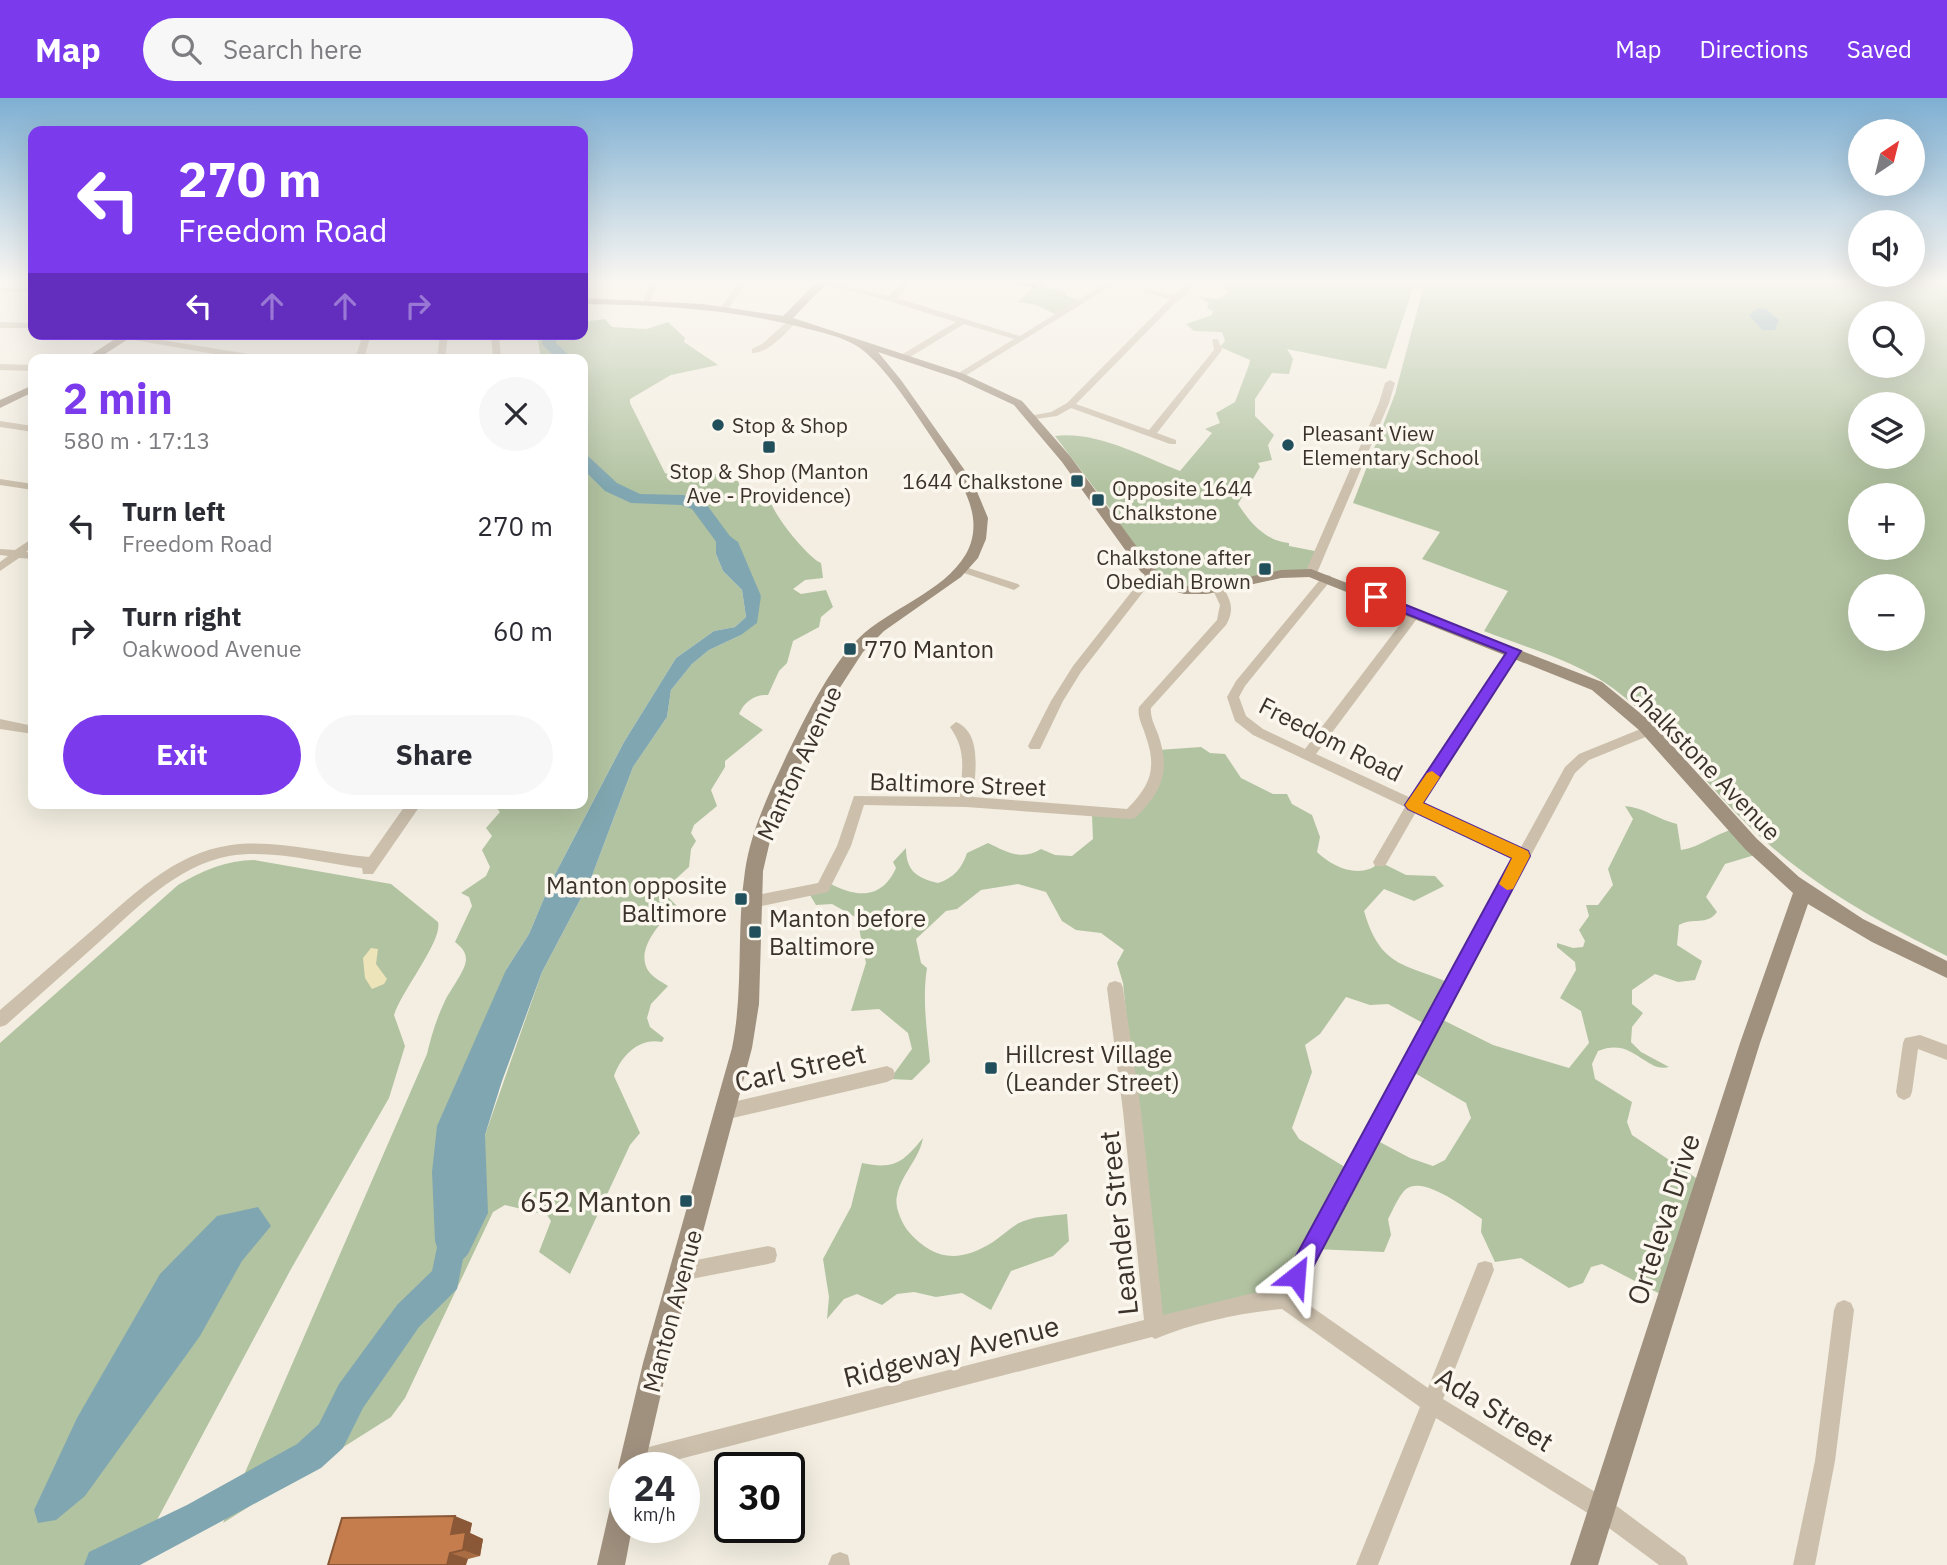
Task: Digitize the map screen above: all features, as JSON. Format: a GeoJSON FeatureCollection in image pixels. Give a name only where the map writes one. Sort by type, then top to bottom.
{"type":"FeatureCollection","features":[{"type":"Feature","properties":{"kind":"main road","name":"Manton Avenue"},"geometry":{"type":"LineString","coordinates":[[635,1452],[747,1024],[755,867],[767,823],[822,707],[850,657],[872,634],[962,569],[973,555],[980,538],[981,519],[975,501],[936,437],[880,363],[865,349]]}},
{"type":"Feature","properties":{"kind":"main road","name":"Chalkstone Avenue"},"geometry":{"type":"LineString","coordinates":[[882,349],[960,376],[1013,399],[1032,418],[1151,574],[1165,584],[1184,590],[1218,588],[1282,574],[1311,573],[1597,686],[1623,706],[1762,856],[1803,892],[1947,970]]}},
{"type":"Feature","properties":{"kind":"main road"},"geometry":{"type":"LineString","coordinates":[[880,363],[904,357]]}},
{"type":"Feature","properties":{"kind":"main road"},"geometry":{"type":"LineString","coordinates":[[0,404],[28,390]]}},
{"type":"Feature","properties":{"kind":"main road","name":"Orteleva Drive"},"geometry":{"type":"LineString","coordinates":[[1584,1565],[1750,1044],[1803,892]]}},
{"type":"Feature","properties":{"kind":"main road"},"geometry":{"type":"LineString","coordinates":[[611,1565],[616,1543]]}},
{"type":"Feature","properties":{"kind":"street"},"geometry":{"type":"LineString","coordinates":[[208,349],[233,354]]}},
{"type":"Feature","properties":{"kind":"street"},"geometry":{"type":"LineString","coordinates":[[904,357],[916,349]]}},
{"type":"Feature","properties":{"kind":"street"},"geometry":{"type":"LineString","coordinates":[[960,376],[1004,349]]}},
{"type":"Feature","properties":{"kind":"street"},"geometry":{"type":"LineString","coordinates":[[1032,418],[1054,414],[1070,405],[1126,349]]}},
{"type":"Feature","properties":{"kind":"street"},"geometry":{"type":"LineString","coordinates":[[1151,434],[1217,349]]}},
{"type":"Feature","properties":{"kind":"street"},"geometry":{"type":"LineString","coordinates":[[0,367],[28,368]]}},
{"type":"Feature","properties":{"kind":"street"},"geometry":{"type":"LineString","coordinates":[[1311,573],[1390,383]]}},
{"type":"Feature","properties":{"kind":"street"},"geometry":{"type":"LineString","coordinates":[[1070,405],[1173,442]]}},
{"type":"Feature","properties":{"kind":"street"},"geometry":{"type":"LineString","coordinates":[[0,424],[28,428]]}},
{"type":"Feature","properties":{"kind":"street"},"geometry":{"type":"LineString","coordinates":[[0,482],[28,486]]}},
{"type":"Feature","properties":{"kind":"street"},"geometry":{"type":"LineString","coordinates":[[0,568],[28,545]]}},
{"type":"Feature","properties":{"kind":"street"},"geometry":{"type":"LineString","coordinates":[[0,552],[28,555]]}},
{"type":"Feature","properties":{"kind":"street"},"geometry":{"type":"LineString","coordinates":[[962,569],[1014,586]]}},
{"type":"Feature","properties":{"kind":"street"},"geometry":{"type":"LineString","coordinates":[[1035,746],[1057,701],[1077,669],[1151,574]]}},
{"type":"Feature","properties":{"kind":"street","name":"Freedom Road"},"geometry":{"type":"LineString","coordinates":[[1327,578],[1247,675],[1233,697],[1237,712],[1245,724],[1307,756],[1522,856]]}},
{"type":"Feature","properties":{"kind":"street","name":"Baltimore Street"},"geometry":{"type":"LineString","coordinates":[[752,902],[823,888],[844,846],[859,800],[966,802],[1130,814],[1155,781],[1160,761],[1145,707],[1222,622],[1226,614],[1226,603],[1218,588]]}},
{"type":"Feature","properties":{"kind":"street"},"geometry":{"type":"LineString","coordinates":[[1307,756],[1415,613]]}},
{"type":"Feature","properties":{"kind":"street"},"geometry":{"type":"LineString","coordinates":[[1380,862],[1413,805],[1514,651]]}},
{"type":"Feature","properties":{"kind":"street"},"geometry":{"type":"LineString","coordinates":[[0,724],[28,729]]}},
{"type":"Feature","properties":{"kind":"street"},"geometry":{"type":"LineString","coordinates":[[956,727],[964,733],[967,743],[966,802]]}},
{"type":"Feature","properties":{"kind":"street"},"geometry":{"type":"LineString","coordinates":[[1284,1300],[1522,856],[1576,763],[1648,731]]}},
{"type":"Feature","properties":{"kind":"street"},"geometry":{"type":"LineString","coordinates":[[0,1020],[171,873],[197,860],[251,847],[371,866],[411,809]]}},
{"type":"Feature","properties":{"kind":"street","name":"Leander Street"},"geometry":{"type":"LineString","coordinates":[[1115,988],[1132,1111],[1155,1329]]}},
{"type":"Feature","properties":{"kind":"street"},"geometry":{"type":"LineString","coordinates":[[1904,1091],[1912,1043],[1920,1042],[1947,1053]]}},
{"type":"Feature","properties":{"kind":"street","name":"Carl Street"},"geometry":{"type":"LineString","coordinates":[[724,1112],[887,1074]]}},
{"type":"Feature","properties":{"kind":"street"},"geometry":{"type":"LineString","coordinates":[[681,1272],[768,1255]]}},
{"type":"Feature","properties":{"kind":"street"},"geometry":{"type":"LineString","coordinates":[[1367,1565],[1434,1405],[1485,1270]]}},
{"type":"Feature","properties":{"kind":"street","name":"Ridgeway Avenue"},"geometry":{"type":"LineString","coordinates":[[682,1452],[1262,1301],[1284,1300]]}},
{"type":"Feature","properties":{"kind":"street","name":"Ada Street"},"geometry":{"type":"LineString","coordinates":[[1284,1300],[1434,1405],[1602,1509],[1676,1565]]}},
{"type":"Feature","properties":{"kind":"street"},"geometry":{"type":"LineString","coordinates":[[1804,1565],[1825,1461],[1844,1310]]}},
{"type":"Feature","properties":{"kind":"green space"},"geometry":{"type":"Polygon","coordinates":[[[539,349],[695,349],[718,365],[671,375],[630,399],[630,403],[665,473],[678,476],[716,474],[738,481],[740,487],[770,500],[791,534],[821,563],[823,578],[805,580],[793,589],[801,594],[826,590],[833,607],[821,617],[819,627],[793,641],[787,663],[779,671],[768,695],[754,697],[741,710],[739,714],[763,730],[725,761],[725,767],[711,790],[717,806],[694,825],[691,833],[696,841],[691,849],[689,867],[669,885],[665,894],[677,906],[651,937],[645,955],[645,964],[650,973],[668,986],[651,1004],[647,1018],[650,1027],[664,1038],[662,1042],[646,1042],[632,1050],[621,1062],[614,1076],[640,1133],[630,1145],[570,1274],[539,1252],[551,1221],[547,1215],[505,1205],[493,1212],[405,1398],[391,1417],[223,1523],[427,1054],[441,1009],[465,965],[464,952],[455,942],[472,906],[469,897],[461,893],[486,876],[490,867],[482,850],[492,836],[486,828],[500,812],[497,809],[588,809],[588,354],[540,354],[539,349]],[[709,522],[716,535],[716,554],[723,571],[742,590],[746,617],[735,627],[714,631],[676,658],[624,742],[550,884],[529,934],[506,970],[485,1135],[542,972],[590,881],[633,767],[667,717],[671,690],[692,664],[709,650],[741,635],[761,596],[709,522]]]}},
{"type":"Feature","properties":{"kind":"green space"},"geometry":{"type":"Polygon","coordinates":[[[1226,349],[1287,349],[1293,359],[1289,374],[1272,373],[1255,399],[1255,416],[1274,435],[1268,445],[1272,460],[1258,463],[1260,467],[1238,504],[1253,524],[1266,535],[1289,543],[1289,546],[1320,552],[1311,576],[1277,577],[1223,589],[1166,585],[1114,520],[1117,518],[1055,436],[1071,435],[1103,441],[1180,471],[1212,433],[1205,429],[1220,423],[1216,413],[1235,402],[1250,360],[1226,349]]]}},
{"type":"Feature","properties":{"kind":"green space"},"geometry":{"type":"Polygon","coordinates":[[[1289,349],[1393,349],[1386,369],[1289,349]]]}},
{"type":"Feature","properties":{"kind":"green space"},"geometry":{"type":"Polygon","coordinates":[[[1407,349],[1848,349],[1848,378],[1925,378],[1925,349],[1947,349],[1947,956],[1869,915],[1798,868],[1735,812],[1651,721],[1600,679],[1568,663],[1484,631],[1508,591],[1422,559],[1440,532],[1353,503],[1395,394],[1407,349]]]}},
{"type":"Feature","properties":{"kind":"green space"},"geometry":{"type":"Polygon","coordinates":[[[1201,747],[1210,753],[1225,754],[1241,778],[1273,794],[1287,794],[1292,804],[1312,815],[1320,837],[1317,852],[1339,867],[1365,870],[1380,862],[1406,875],[1435,876],[1444,886],[1414,901],[1384,889],[1364,911],[1379,944],[1398,962],[1454,985],[1441,1019],[1493,1045],[1569,1068],[1589,1043],[1581,1011],[1560,998],[1576,970],[1575,962],[1557,947],[1557,943],[1573,948],[1583,947],[1585,941],[1579,930],[1589,916],[1586,905],[1598,905],[1613,885],[1608,869],[1633,819],[1625,806],[1677,824],[1681,850],[1734,829],[1758,854],[1725,864],[1706,897],[1717,912],[1713,916],[1679,925],[1677,945],[1702,961],[1695,980],[1678,982],[1655,974],[1632,990],[1632,1004],[1643,1013],[1632,1027],[1631,1042],[1641,1052],[1669,1067],[1653,1065],[1620,1048],[1598,1051],[1592,1064],[1595,1079],[1632,1102],[1627,1122],[1632,1135],[1705,1184],[1666,1297],[1602,1264],[1591,1267],[1583,1283],[1569,1288],[1521,1258],[1495,1262],[1481,1232],[1482,1219],[1444,1194],[1422,1186],[1412,1186],[1402,1193],[1388,1219],[1391,1235],[1384,1252],[1314,1249],[1286,1298],[1158,1319],[1123,983],[1117,963],[1124,950],[1101,933],[1076,930],[1062,921],[1046,892],[1018,884],[981,890],[957,909],[946,911],[916,939],[921,963],[927,968],[925,1003],[930,1062],[912,1080],[890,1079],[912,1049],[908,1033],[879,1009],[851,1011],[866,963],[857,918],[832,904],[816,905],[810,895],[829,883],[858,893],[875,891],[890,879],[896,868],[893,862],[906,848],[908,862],[914,872],[924,879],[938,883],[957,872],[967,853],[988,843],[1020,855],[1041,849],[1055,855],[1072,856],[1093,839],[1092,815],[1130,813],[1143,801],[1158,750],[1201,747]],[[1346,997],[1320,1034],[1305,1045],[1312,1072],[1292,1128],[1299,1139],[1353,1172],[1374,1139],[1410,1158],[1433,1166],[1445,1160],[1471,1118],[1466,1103],[1413,1072],[1432,1028],[1388,1004],[1370,1005],[1346,997]]]}},
{"type":"Feature","properties":{"kind":"green space"},"geometry":{"type":"Polygon","coordinates":[[[254,860],[391,884],[438,922],[434,941],[394,1015],[405,1046],[389,1098],[291,1269],[133,1565],[0,1565],[0,1043],[178,885],[214,867],[254,860]]]}},
{"type":"Feature","properties":{"kind":"green space"},"geometry":{"type":"Polygon","coordinates":[[[923,1138],[896,1200],[906,1228],[927,1248],[948,1256],[958,1256],[981,1249],[1024,1221],[1067,1214],[1069,1241],[1053,1256],[1011,1271],[991,1310],[962,1293],[936,1297],[914,1292],[897,1294],[882,1305],[857,1294],[844,1299],[827,1319],[829,1297],[823,1259],[851,1207],[862,1163],[883,1165],[897,1162],[910,1153],[923,1138]]]}},
{"type":"Feature","properties":{"kind":"sand"},"geometry":{"type":"Polygon","coordinates":[[[371,948],[378,949],[376,964],[387,979],[384,984],[372,989],[365,978],[363,958],[371,948]]]}},
{"type":"Feature","properties":{"kind":"water"},"geometry":{"type":"Polygon","coordinates":[[[708,520],[738,542],[761,596],[757,623],[741,635],[709,650],[692,664],[671,690],[667,717],[633,767],[590,881],[542,972],[502,1081],[485,1135],[488,1213],[468,1254],[446,1278],[435,1241],[432,1172],[437,1126],[506,970],[529,934],[550,884],[624,742],[676,658],[714,631],[735,627],[746,617],[742,590],[723,571],[716,554],[716,535],[708,520]]]}},
{"type":"Feature","properties":{"kind":"water"},"geometry":{"type":"Polygon","coordinates":[[[258,1207],[271,1226],[242,1261],[200,1336],[85,1496],[56,1520],[38,1523],[34,1510],[77,1418],[160,1274],[217,1216],[258,1207]]]}},
{"type":"Feature","properties":{"kind":"building"},"geometry":{"type":"Polygon","coordinates":[[[455,1516],[451,1534],[466,1532],[463,1550],[450,1553],[447,1565],[328,1565],[342,1518],[455,1516]]]}},
{"type":"Feature","properties":{"kind":"waterway"},"geometry":{"type":"LineString","coordinates":[[555,349],[560,354]]}},
{"type":"Feature","properties":{"kind":"waterway"},"geometry":{"type":"LineString","coordinates":[[588,465],[611,487],[637,499],[683,500],[698,505],[726,543]]}},
{"type":"Feature","properties":{"kind":"waterway"},"geometry":{"type":"LineString","coordinates":[[102,1565],[199,1517],[309,1456],[331,1436],[351,1396],[408,1316],[446,1278],[450,1249]]}},
{"type":"Feature","properties":{"kind":"slow traffic"},"geometry":{"type":"LineString","coordinates":[[1432,777],[1413,805],[1522,856],[1507,884]]}},
{"type":"Feature","properties":{"kind":"place","name":"Stop & Shop"},"geometry":{"type":"Point","coordinates":[718,425]}},
{"type":"Feature","properties":{"kind":"place","name":"Pleasant View Elementary School"},"geometry":{"type":"Point","coordinates":[1288,445]}},
{"type":"Feature","properties":{"kind":"place","name":"Stop & Shop (Manton Ave - Providence)"},"geometry":{"type":"Point","coordinates":[769,447]}},
{"type":"Feature","properties":{"kind":"place","name":"1644 Chalkstone"},"geometry":{"type":"Point","coordinates":[1077,481]}},
{"type":"Feature","properties":{"kind":"place","name":"Opposite 1644 Chalkstone"},"geometry":{"type":"Point","coordinates":[1098,500]}},
{"type":"Feature","properties":{"kind":"place","name":"Chalkstone after Obediah Brown"},"geometry":{"type":"Point","coordinates":[1265,569]}},
{"type":"Feature","properties":{"kind":"place","name":"770 Manton"},"geometry":{"type":"Point","coordinates":[850,649]}},
{"type":"Feature","properties":{"kind":"place","name":"Manton opposite Baltimore"},"geometry":{"type":"Point","coordinates":[741,899]}},
{"type":"Feature","properties":{"kind":"place","name":"Manton before Baltimore"},"geometry":{"type":"Point","coordinates":[755,932]}},
{"type":"Feature","properties":{"kind":"place","name":"Hillcrest Village (Leander Street)"},"geometry":{"type":"Point","coordinates":[991,1068]}},
{"type":"Feature","properties":{"kind":"place","name":"652 Manton"},"geometry":{"type":"Point","coordinates":[686,1201]}},
{"type":"Feature","properties":{"kind":"route"},"geometry":{"type":"LineString","coordinates":[[1296,1276],[1522,856],[1413,805],[1514,651],[1376,597]]}}]}
